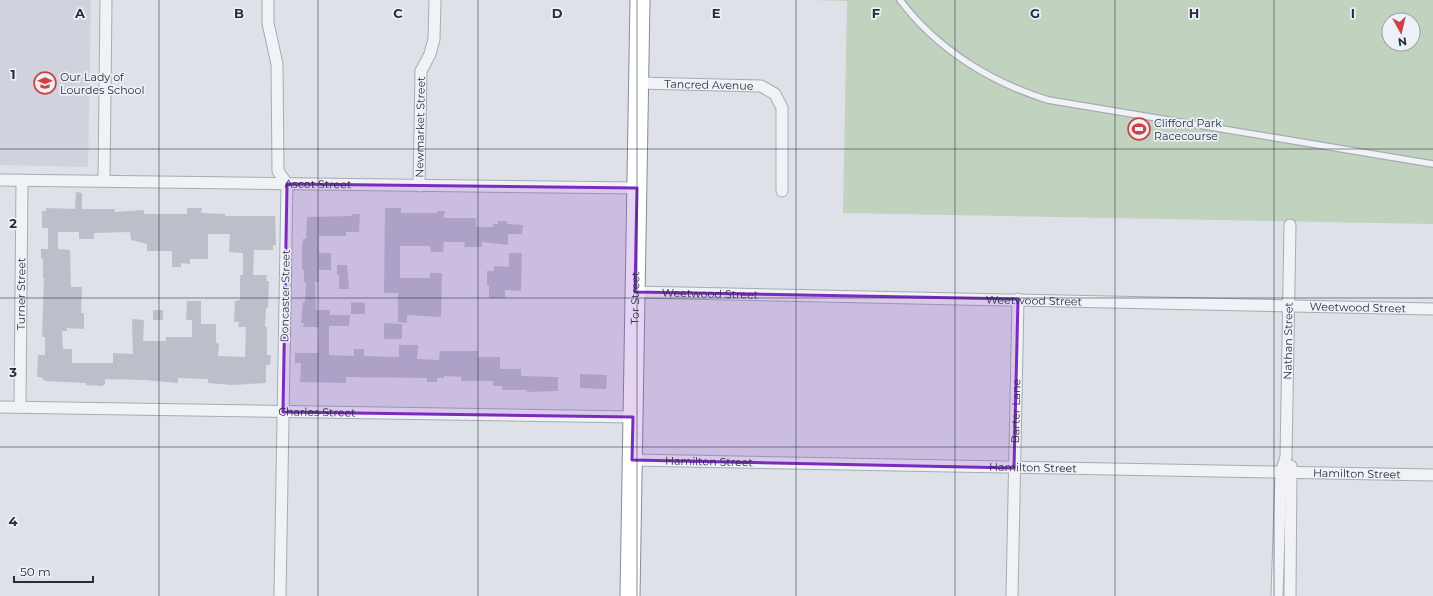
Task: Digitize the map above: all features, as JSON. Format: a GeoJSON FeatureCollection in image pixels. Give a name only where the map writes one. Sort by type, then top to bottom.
{"type":"FeatureCollection","features":[{"type":"Feature","properties":{"kind":"highway","name":"Tor Street"},"geometry":{"type":"LineString","coordinates":[[631,595],[640,0]]}},
{"type":"Feature","properties":{"kind":"street"},"geometry":{"type":"LineString","coordinates":[[104,181],[106,0]]}},
{"type":"Feature","properties":{"kind":"street","name":"Doncaster Street"},"geometry":{"type":"LineString","coordinates":[[268,0],[268,23],[277,64],[278,171],[287,184],[280,596]]}},
{"type":"Feature","properties":{"kind":"street","name":"Newmarket Street"},"geometry":{"type":"LineString","coordinates":[[419,186],[421,71],[430,54],[434,39],[435,0]]}},
{"type":"Feature","properties":{"kind":"street","name":"Tancred Avenue"},"geometry":{"type":"LineString","coordinates":[[638,82],[761,86],[775,94],[782,108],[782,191]]}},
{"type":"Feature","properties":{"kind":"street","name":"Ascot Street"},"geometry":{"type":"LineString","coordinates":[[0,180],[637,188]]}},
{"type":"Feature","properties":{"kind":"street","name":"Turner Street"},"geometry":{"type":"LineString","coordinates":[[20,407],[22,180]]}},
{"type":"Feature","properties":{"kind":"street","name":"Nathan Street"},"geometry":{"type":"LineString","coordinates":[[1277,596],[1286,473],[1290,464],[1286,457],[1290,225]]}},
{"type":"Feature","properties":{"kind":"street","name":"Weetwood Street"},"geometry":{"type":"LineString","coordinates":[[635,292],[1433,309]]}},
{"type":"Feature","properties":{"kind":"street","name":"Barter Lane"},"geometry":{"type":"LineString","coordinates":[[1012,596],[1018,299]]}},
{"type":"Feature","properties":{"kind":"street","name":"Charles Street"},"geometry":{"type":"LineString","coordinates":[[0,407],[633,417]]}},
{"type":"Feature","properties":{"kind":"street","name":"Hamilton Street"},"geometry":{"type":"LineString","coordinates":[[632,460],[1433,475]]}},
{"type":"Feature","properties":{"kind":"street","name":"Nathan Street"},"geometry":{"type":"LineString","coordinates":[[1286,473],[1290,596]]}},
{"type":"Feature","properties":{"kind":"lane"},"geometry":{"type":"LineString","coordinates":[[900,0],[932,35],[970,64],[1008,86],[1041,98],[1068,105],[1433,164]]}},
{"type":"Feature","properties":{"kind":"highlighted area"},"geometry":{"type":"Polygon","coordinates":[[[287,184],[637,188],[635,292],[1018,299],[1014,468],[632,460],[633,417],[283,412],[287,184]]]}},
{"type":"Feature","properties":{"kind":"shaded area","name":"Our Lady of Lourdes School"},"geometry":{"type":"Polygon","coordinates":[[[0,0],[91,0],[88,167],[0,165],[0,0]]]}},
{"type":"Feature","properties":{"kind":"green space","name":"Clifford Park Racecourse"},"geometry":{"type":"Polygon","coordinates":[[[813,0],[1433,0],[1433,224],[843,213],[847,1],[813,0]]]}},
{"type":"Feature","properties":{"kind":"building"},"geometry":{"type":"Polygon","coordinates":[[[76,192],[82,193],[82,209],[115,209],[115,212],[144,210],[144,214],[187,214],[187,208],[202,208],[201,213],[225,214],[225,216],[275,216],[276,245],[273,245],[273,250],[254,250],[253,275],[267,275],[266,281],[269,281],[268,308],[266,308],[265,327],[267,327],[267,355],[271,355],[270,365],[266,365],[266,383],[233,385],[208,383],[208,379],[180,378],[178,378],[178,383],[105,379],[105,384],[102,386],[86,385],[86,383],[45,381],[41,377],[37,377],[38,355],[45,355],[45,337],[42,337],[44,278],[41,249],[48,249],[48,228],[42,228],[42,211],[46,211],[46,208],[75,209],[76,192]],[[58,232],[58,249],[70,250],[71,287],[82,287],[81,313],[84,313],[84,329],[67,328],[67,331],[62,331],[63,349],[72,349],[72,363],[113,363],[113,353],[133,354],[132,319],[144,320],[143,341],[166,341],[166,337],[192,337],[192,320],[186,320],[187,301],[201,301],[201,324],[216,324],[216,343],[219,344],[218,356],[245,357],[246,327],[238,327],[239,322],[234,322],[235,301],[240,300],[240,275],[243,275],[243,253],[229,252],[230,234],[208,234],[208,259],[190,259],[190,264],[181,263],[181,267],[172,267],[172,251],[147,251],[147,244],[131,240],[130,232],[94,233],[94,239],[79,239],[79,232],[58,232]]]}},
{"type":"Feature","properties":{"kind":"building"},"geometry":{"type":"Polygon","coordinates":[[[385,208],[401,208],[401,213],[437,213],[437,211],[445,211],[444,218],[476,218],[476,227],[493,227],[493,224],[498,224],[498,221],[507,221],[507,224],[523,225],[522,234],[508,234],[508,245],[482,242],[482,247],[464,247],[465,242],[444,242],[443,252],[431,252],[430,246],[400,246],[400,278],[430,278],[430,273],[442,273],[441,317],[407,315],[407,323],[398,322],[398,293],[384,293],[385,208]]]}},
{"type":"Feature","properties":{"kind":"building"},"geometry":{"type":"Polygon","coordinates":[[[352,214],[360,214],[359,232],[346,232],[346,236],[319,236],[319,253],[331,253],[331,270],[319,270],[319,282],[315,282],[316,310],[330,310],[330,315],[350,315],[349,326],[329,326],[330,355],[354,356],[354,349],[364,349],[364,356],[399,357],[399,345],[418,345],[417,359],[439,360],[440,351],[478,351],[478,357],[500,357],[500,369],[521,369],[521,376],[558,377],[558,391],[527,392],[527,390],[502,390],[502,386],[493,386],[493,381],[461,381],[461,377],[444,376],[444,378],[437,378],[437,382],[427,382],[427,378],[346,377],[346,383],[300,382],[301,363],[295,363],[295,353],[318,353],[319,330],[317,327],[303,327],[304,323],[301,323],[303,302],[305,302],[306,282],[304,282],[304,270],[302,270],[302,248],[303,239],[306,239],[307,217],[352,216],[352,214]]]}},
{"type":"Feature","properties":{"kind":"building"},"geometry":{"type":"Polygon","coordinates":[[[509,253],[522,253],[521,291],[505,290],[505,298],[489,298],[487,271],[494,271],[494,266],[509,267],[509,253]]]}},
{"type":"Feature","properties":{"kind":"building"},"geometry":{"type":"Polygon","coordinates":[[[337,265],[347,265],[349,289],[339,289],[337,265]]]}},
{"type":"Feature","properties":{"kind":"building"},"geometry":{"type":"Polygon","coordinates":[[[351,302],[365,303],[365,314],[351,314],[351,302]]]}},
{"type":"Feature","properties":{"kind":"building"},"geometry":{"type":"Polygon","coordinates":[[[153,310],[163,310],[163,320],[153,320],[153,310]]]}},
{"type":"Feature","properties":{"kind":"building"},"geometry":{"type":"Polygon","coordinates":[[[384,323],[402,324],[402,339],[384,339],[384,323]]]}},
{"type":"Feature","properties":{"kind":"building"},"geometry":{"type":"Polygon","coordinates":[[[580,374],[607,375],[606,389],[580,388],[580,374]]]}},
{"type":"Feature","properties":{"kind":"place","name":"Our Lady of Lourdes School"},"geometry":{"type":"Point","coordinates":[45,83]}},
{"type":"Feature","properties":{"kind":"place","name":"Clifford Park Racecourse"},"geometry":{"type":"Point","coordinates":[1139,129]}}]}
